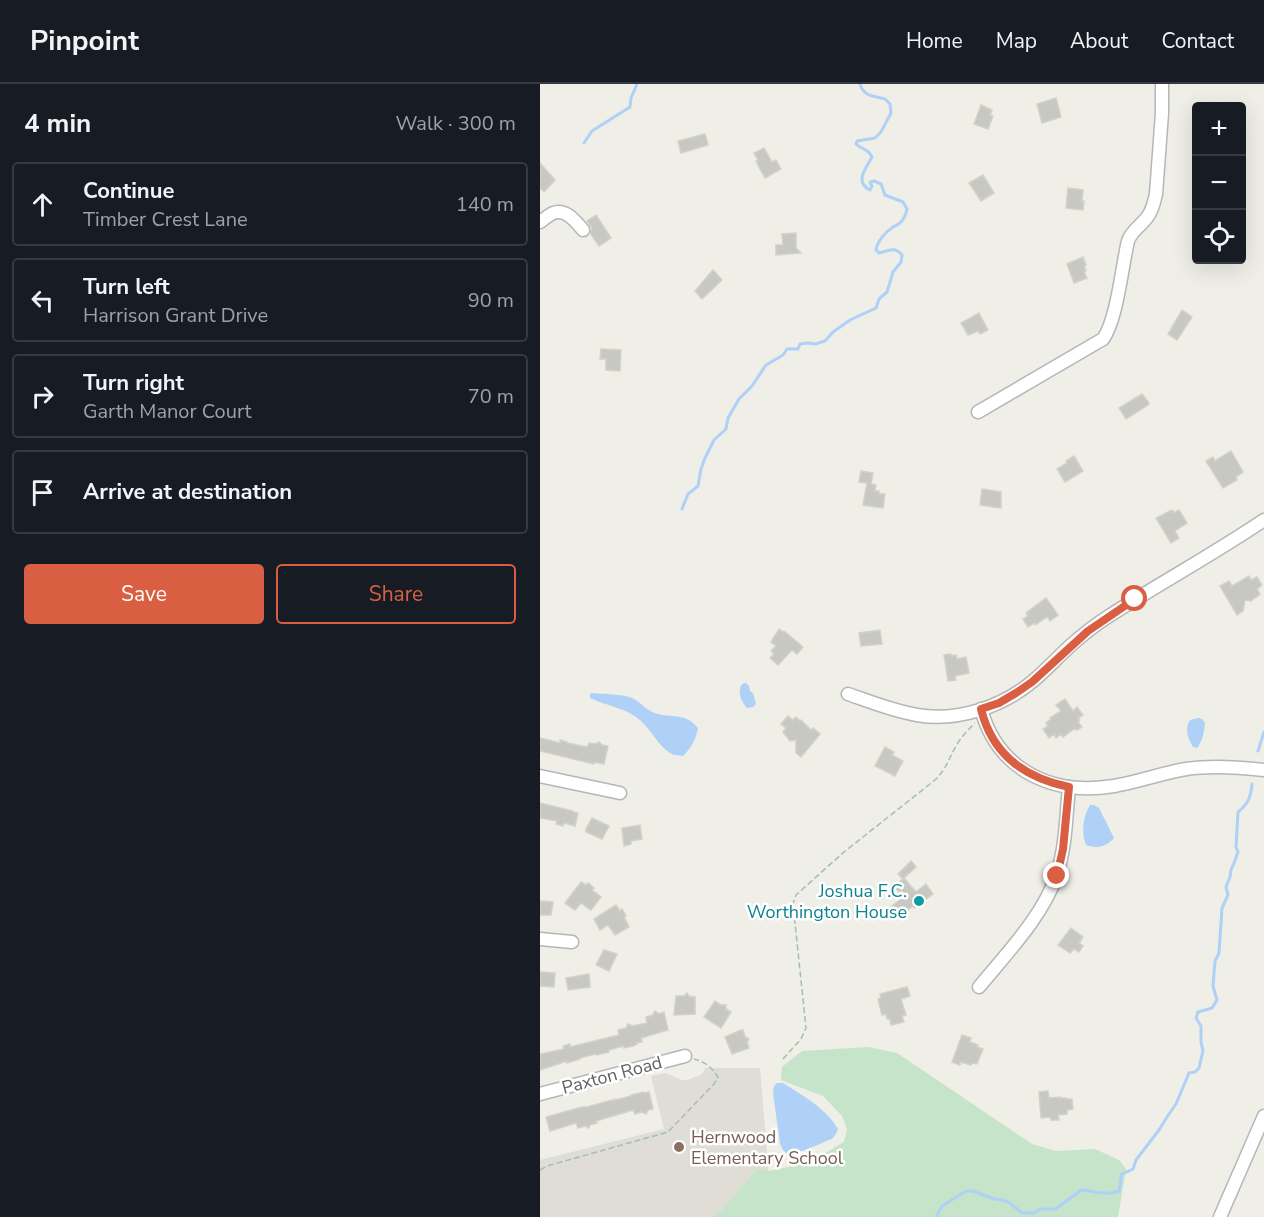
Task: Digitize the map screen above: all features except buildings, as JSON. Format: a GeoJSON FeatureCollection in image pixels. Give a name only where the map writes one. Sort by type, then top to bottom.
{"type":"FeatureCollection","features":[{"type":"Feature","properties":{"kind":"street"},"geometry":{"type":"LineString","coordinates":[[978,412],[1103,339],[1107,334],[1129,238],[1149,216],[1156,194],[1162,84]]}},
{"type":"Feature","properties":{"kind":"street"},"geometry":{"type":"LineString","coordinates":[[540,222],[554,212],[563,212],[573,218],[583,230]]}},
{"type":"Feature","properties":{"kind":"street"},"geometry":{"type":"LineString","coordinates":[[848,694],[897,711],[920,716],[941,717],[982,713],[1032,682],[1070,646],[1108,617],[1264,520]]}},
{"type":"Feature","properties":{"kind":"street"},"geometry":{"type":"LineString","coordinates":[[982,713],[990,735],[1009,759],[1022,770],[1053,784],[1090,788],[1117,786],[1188,768],[1217,766],[1264,770]]}},
{"type":"Feature","properties":{"kind":"street"},"geometry":{"type":"LineString","coordinates":[[540,776],[620,793]]}},
{"type":"Feature","properties":{"kind":"street"},"geometry":{"type":"LineString","coordinates":[[979,987],[1034,920],[1053,885],[1063,849],[1069,787]]}},
{"type":"Feature","properties":{"kind":"street"},"geometry":{"type":"LineString","coordinates":[[540,939],[572,942]]}},
{"type":"Feature","properties":{"kind":"street","name":"Paxton Road"},"geometry":{"type":"LineString","coordinates":[[540,1094],[685,1056]]}},
{"type":"Feature","properties":{"kind":"street"},"geometry":{"type":"LineString","coordinates":[[1220,1217],[1264,1116]]}},
{"type":"Feature","properties":{"kind":"path"},"geometry":{"type":"LineString","coordinates":[[783,1059],[801,1039],[806,1028],[793,904],[796,895],[844,852],[935,780],[944,771],[962,736],[982,713]]}},
{"type":"Feature","properties":{"kind":"path"},"geometry":{"type":"LineString","coordinates":[[540,1170],[547,1166],[668,1132],[718,1077],[704,1062]]}},
{"type":"Feature","properties":{"kind":"shaded area","name":"Hernwood Elementary School"},"geometry":{"type":"Polygon","coordinates":[[[705,1068],[760,1068],[769,1178],[989,1217],[540,1217],[540,1160],[664,1129],[651,1076],[666,1073],[682,1080],[688,1080],[702,1074],[705,1068]]]}},
{"type":"Feature","properties":{"kind":"green space"},"geometry":{"type":"Polygon","coordinates":[[[868,1047],[897,1053],[1032,1144],[1056,1151],[1095,1149],[1119,1160],[1126,1169],[1118,1217],[713,1217],[722,1210],[757,1169],[770,1171],[810,1162],[844,1142],[847,1129],[842,1116],[823,1096],[781,1080],[782,1067],[802,1051],[868,1047]]]}},
{"type":"Feature","properties":{"kind":"water"},"geometry":{"type":"Polygon","coordinates":[[[746,683],[753,693],[756,704],[747,708],[740,693],[742,684],[746,683]]]}},
{"type":"Feature","properties":{"kind":"water"},"geometry":{"type":"Polygon","coordinates":[[[591,693],[630,697],[654,713],[689,720],[698,728],[691,747],[683,756],[674,755],[664,749],[645,725],[635,717],[590,698],[591,693]]]}},
{"type":"Feature","properties":{"kind":"water"},"geometry":{"type":"Polygon","coordinates":[[[1199,718],[1205,723],[1204,733],[1197,748],[1191,744],[1187,730],[1190,720],[1199,718]]]}},
{"type":"Feature","properties":{"kind":"water"},"geometry":{"type":"Polygon","coordinates":[[[1090,805],[1099,808],[1114,838],[1101,846],[1086,845],[1084,840],[1084,825],[1090,805]]]}},
{"type":"Feature","properties":{"kind":"water"},"geometry":{"type":"Polygon","coordinates":[[[777,1083],[783,1083],[814,1103],[827,1115],[838,1129],[832,1139],[794,1153],[784,1151],[780,1143],[773,1093],[777,1083]]]}},
{"type":"Feature","properties":{"kind":"waterway"},"geometry":{"type":"LineString","coordinates":[[584,143],[592,131],[630,107],[637,84]]}},
{"type":"Feature","properties":{"kind":"waterway"},"geometry":{"type":"LineString","coordinates":[[682,509],[688,494],[698,486],[701,469],[714,440],[726,429],[728,418],[739,399],[752,386],[766,365],[783,355],[787,349],[798,349],[800,344],[825,341],[850,320],[876,308],[879,299],[887,292],[893,272],[901,262],[902,255],[897,251],[879,253],[876,250],[884,234],[902,221],[907,209],[903,202],[885,195],[881,184],[874,181],[870,182],[872,186],[870,190],[865,187],[862,179],[872,157],[869,152],[856,144],[857,141],[875,138],[881,132],[891,113],[890,104],[885,99],[867,94],[860,84]]}},
{"type":"Feature","properties":{"kind":"waterway"},"geometry":{"type":"LineString","coordinates":[[1258,751],[1264,732]]}},
{"type":"Feature","properties":{"kind":"waterway"},"geometry":{"type":"LineString","coordinates":[[936,1217],[942,1206],[966,1191],[1003,1200],[1022,1213],[1034,1213],[1040,1209],[1056,1209],[1081,1190],[1105,1193],[1119,1191],[1122,1174],[1133,1169],[1136,1160],[1176,1104],[1189,1073],[1199,1068],[1203,1051],[1201,1026],[1196,1018],[1198,1012],[1212,1008],[1217,1000],[1213,986],[1215,961],[1219,953],[1222,908],[1228,895],[1226,887],[1238,852],[1236,847],[1238,812],[1248,800],[1252,784]]}},
{"type":"Feature","properties":{"kind":"place","name":"Joshua F.C. Worthington House"},"geometry":{"type":"Point","coordinates":[919,901]}},
{"type":"Feature","properties":{"kind":"place","name":"Hernwood Elementary School"},"geometry":{"type":"Point","coordinates":[679,1147]}},
{"type":"Feature","properties":{"kind":"route"},"geometry":{"type":"LineString","coordinates":[[1057,876],[1063,849],[1069,787],[1037,778],[1022,770],[1009,759],[990,735],[981,709],[999,703],[1032,682],[1088,631],[1135,599]]}}]}
